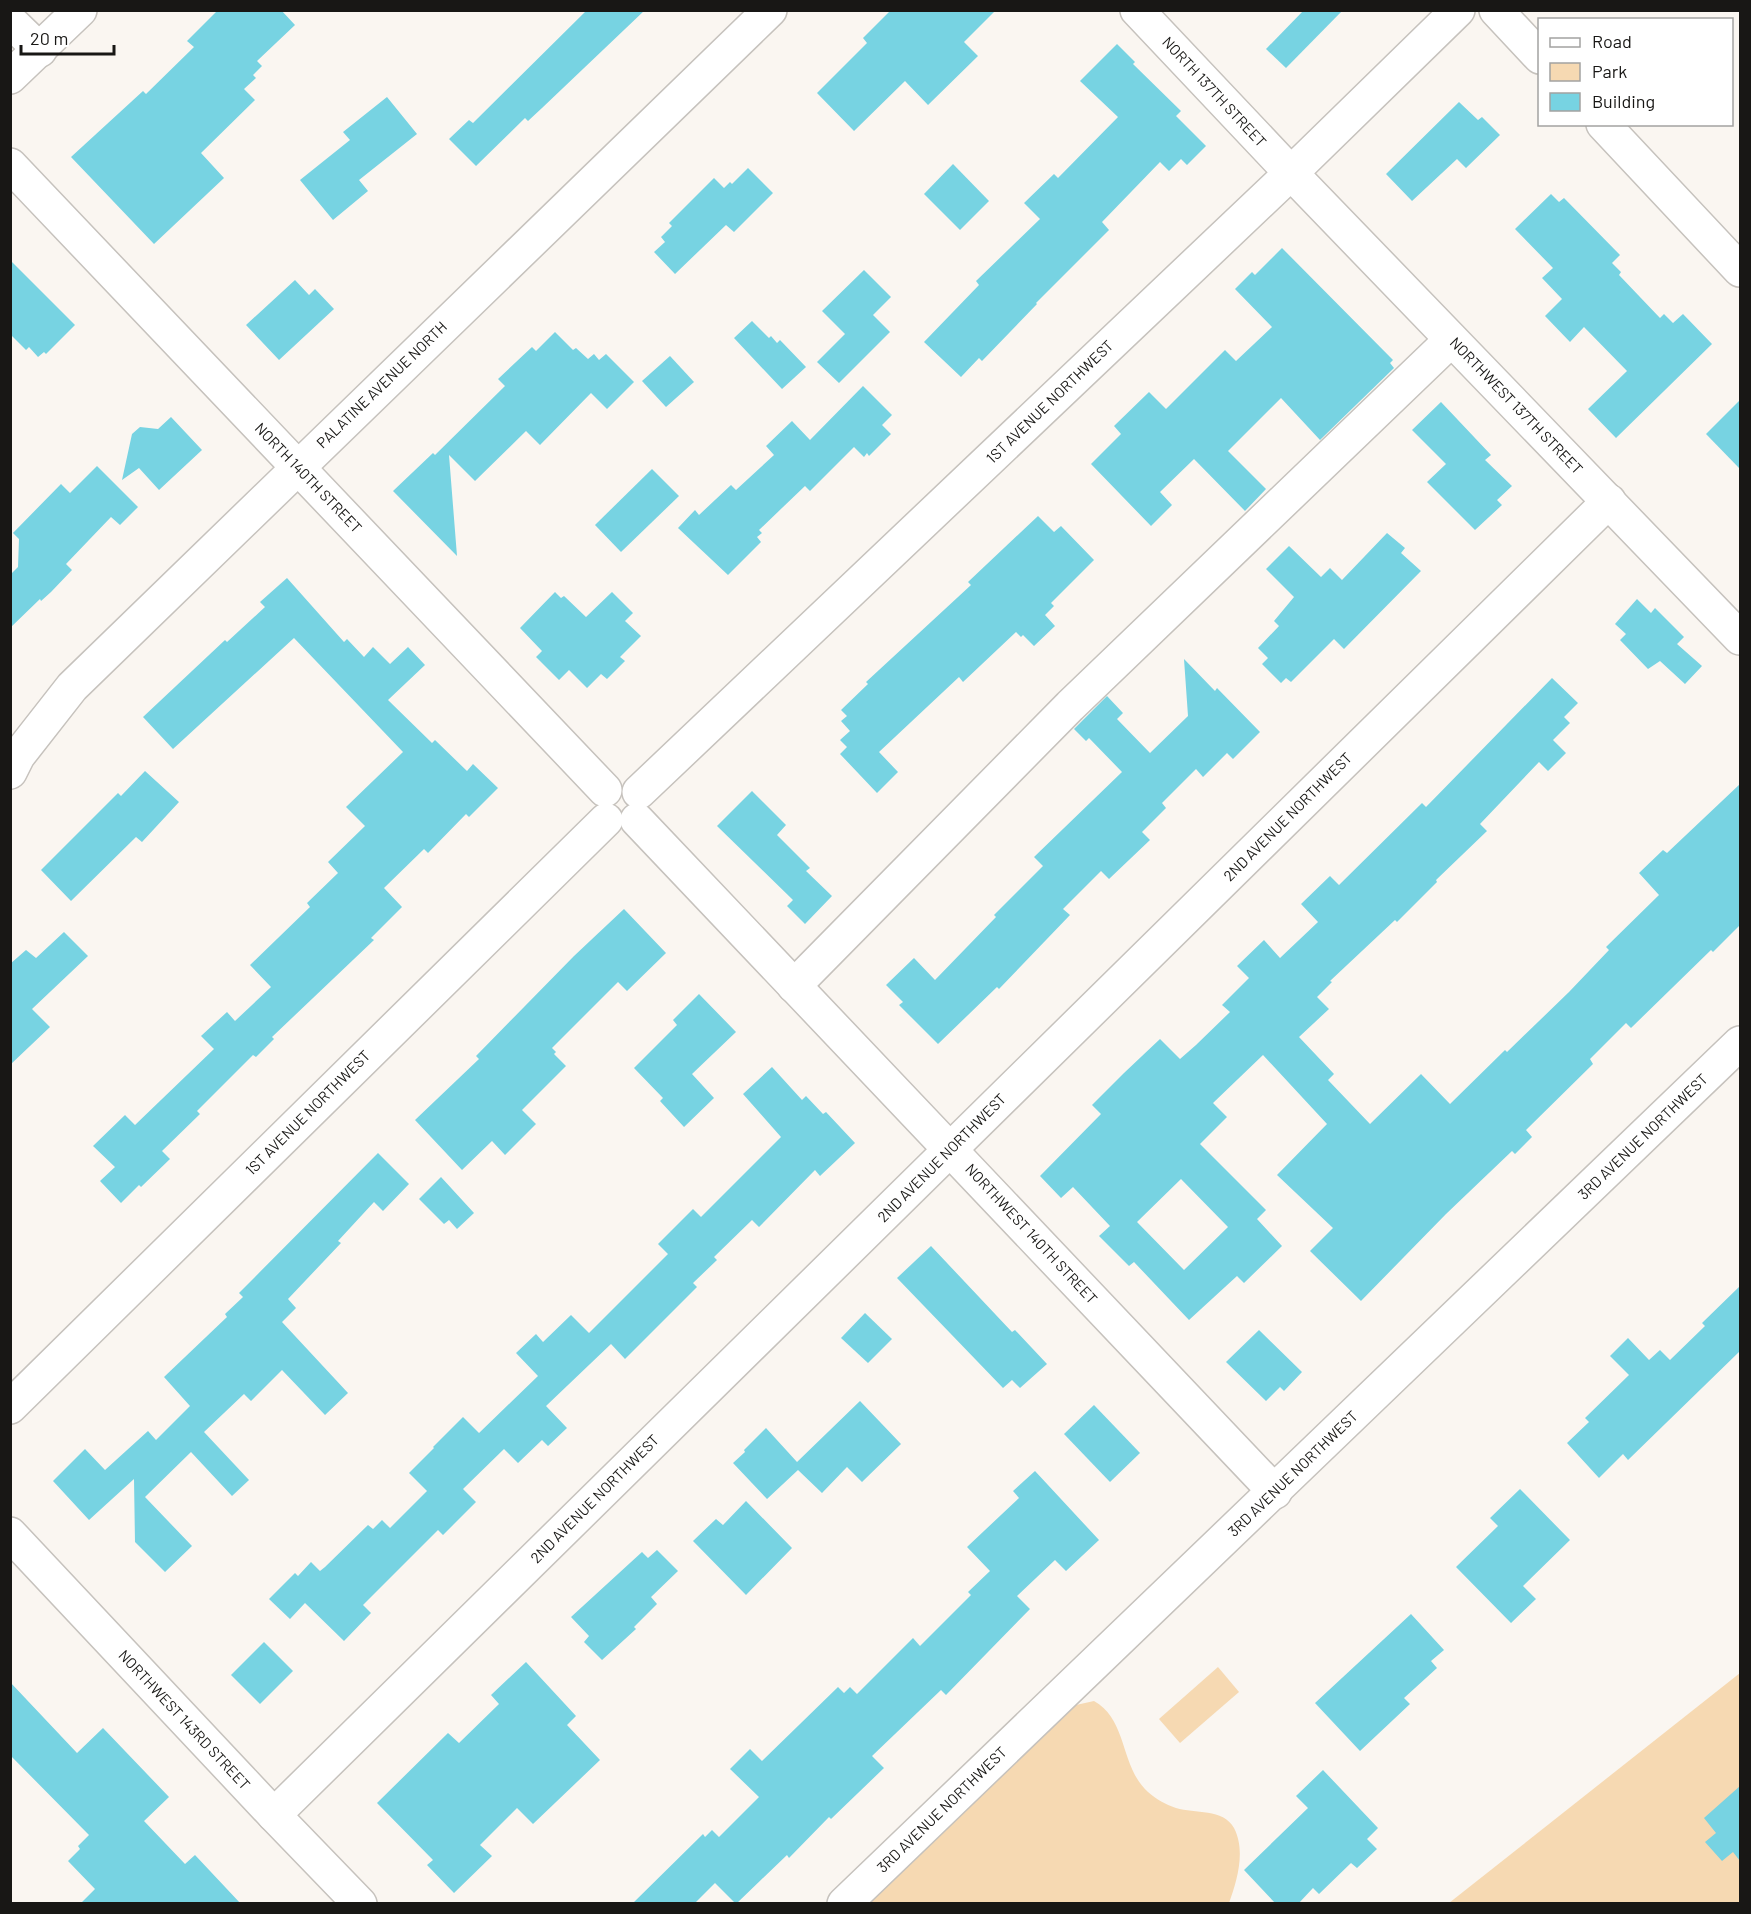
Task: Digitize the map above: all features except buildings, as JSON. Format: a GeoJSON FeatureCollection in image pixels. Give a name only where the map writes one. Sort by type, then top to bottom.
{"type":"FeatureCollection","features":[{"type":"Feature","properties":{"kind":"street"},"geometry":{"type":"LineString","coordinates":[[10,77],[80,10]]}},
{"type":"Feature","properties":{"kind":"street","name":"PALATINE AVENUE NORTH"},"geometry":{"type":"LineString","coordinates":[[10,772],[18,756],[72,687],[770,10]]}},
{"type":"Feature","properties":{"kind":"street","name":"NORTH 137TH STREET"},"geometry":{"type":"LineString","coordinates":[[1137,10],[1291,173]]}},
{"type":"Feature","properties":{"kind":"street","name":"1ST AVENUE NORTHWEST"},"geometry":{"type":"LineString","coordinates":[[10,1407],[622,806],[1291,173],[1458,10]]}},
{"type":"Feature","properties":{"kind":"street"},"geometry":{"type":"LineString","coordinates":[[1496,10],[1538,56]]}},
{"type":"Feature","properties":{"kind":"street"},"geometry":{"type":"LineString","coordinates":[[10,21],[40,50]]}},
{"type":"Feature","properties":{"kind":"street"},"geometry":{"type":"LineString","coordinates":[[1605,126],[1740,270]]}},
{"type":"Feature","properties":{"kind":"street","name":"NORTH 140TH STREET"},"geometry":{"type":"LineString","coordinates":[[10,165],[622,806]]}},
{"type":"Feature","properties":{"kind":"street","name":"NORTHWEST 137TH STREET"},"geometry":{"type":"LineString","coordinates":[[1291,173],[1740,639]]}},
{"type":"Feature","properties":{"kind":"street"},"geometry":{"type":"LineString","coordinates":[[794,986],[1070,706],[1451,340]]}},
{"type":"Feature","properties":{"kind":"street","name":"2ND AVENUE NORTHWEST"},"geometry":{"type":"LineString","coordinates":[[274,1815],[1609,501]]}},
{"type":"Feature","properties":{"kind":"street","name":"NORTHWEST 140TH STREET"},"geometry":{"type":"LineString","coordinates":[[622,806],[1275,1492]]}},
{"type":"Feature","properties":{"kind":"street","name":"3RD AVENUE NORTHWEST"},"geometry":{"type":"LineString","coordinates":[[844,1904],[1740,1043]]}},
{"type":"Feature","properties":{"kind":"street","name":"NORTHWEST 143RD STREET"},"geometry":{"type":"LineString","coordinates":[[10,1534],[360,1904]]}},
{"type":"Feature","properties":{"kind":"green space"},"geometry":{"type":"Polygon","coordinates":[[[1218,1667],[1239,1692],[1180,1743],[1159,1719],[1218,1667]]]}},
{"type":"Feature","properties":{"kind":"green space"},"geometry":{"type":"Polygon","coordinates":[[[1740,1673],[1740,1903],[1449,1903],[1740,1673]]]}},
{"type":"Feature","properties":{"kind":"green space"},"geometry":{"type":"Polygon","coordinates":[[[1094,1701],[1105,1709],[1113,1720],[1133,1770],[1139,1782],[1148,1792],[1161,1802],[1176,1808],[1216,1814],[1223,1817],[1234,1828],[1238,1837],[1240,1856],[1229,1903],[869,1903],[1076,1705],[1094,1701]]]}}]}
